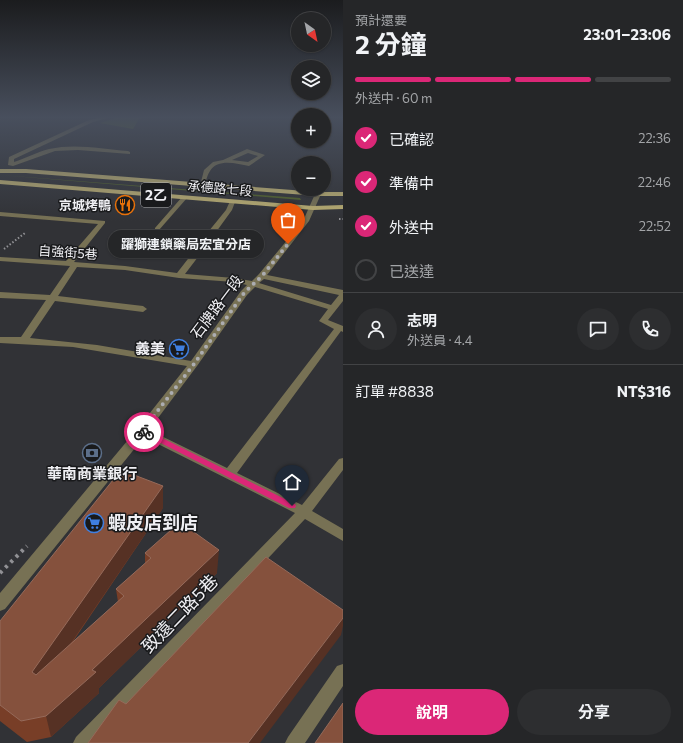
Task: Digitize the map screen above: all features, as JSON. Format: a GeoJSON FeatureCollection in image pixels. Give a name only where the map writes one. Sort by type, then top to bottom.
{"type":"FeatureCollection","features":[{"type":"Feature","properties":{"kind":"main road","name":"2乙"},"geometry":{"type":"LineString","coordinates":[[0,164],[11,165],[26,171]]}},
{"type":"Feature","properties":{"kind":"main road"},"geometry":{"type":"LineString","coordinates":[[0,171],[26,171]]}},
{"type":"Feature","properties":{"kind":"main road","name":"承德路七段"},"geometry":{"type":"LineString","coordinates":[[26,171],[291,192]]}},
{"type":"Feature","properties":{"kind":"main road","name":"承德路七段"},"geometry":{"type":"LineString","coordinates":[[0,182],[313,208],[343,207]]}},
{"type":"Feature","properties":{"kind":"main road","name":"承德路七段"},"geometry":{"type":"LineString","coordinates":[[331,194],[343,194]]}},
{"type":"Feature","properties":{"kind":"street"},"geometry":{"type":"LineString","coordinates":[[25,152],[11,158],[11,165],[47,152]]}},
{"type":"Feature","properties":{"kind":"street"},"geometry":{"type":"LineString","coordinates":[[110,152],[128,153]]}},
{"type":"Feature","properties":{"kind":"street"},"geometry":{"type":"LineString","coordinates":[[202,185],[207,170],[212,165],[225,161],[243,152],[252,152],[262,155],[249,164],[225,161]]}},
{"type":"Feature","properties":{"kind":"street","name":"石牌路一段"},"geometry":{"type":"LineString","coordinates":[[0,604],[142,431],[194,364],[252,284],[262,276],[306,221],[317,196]]}},
{"type":"Feature","properties":{"kind":"street"},"geometry":{"type":"LineString","coordinates":[[157,229],[184,198]]}},
{"type":"Feature","properties":{"kind":"street"},"geometry":{"type":"LineString","coordinates":[[208,237],[229,210],[232,202]]}},
{"type":"Feature","properties":{"kind":"street"},"geometry":{"type":"LineString","coordinates":[[0,214],[103,222],[71,264],[52,298],[24,340]]}},
{"type":"Feature","properties":{"kind":"street"},"geometry":{"type":"LineString","coordinates":[[179,276],[194,257]]}},
{"type":"Feature","properties":{"kind":"street","name":"自強街5巷"},"geometry":{"type":"LineString","coordinates":[[0,258],[234,280],[333,308]]}},
{"type":"Feature","properties":{"kind":"street"},"geometry":{"type":"LineString","coordinates":[[229,475],[341,328],[323,320],[343,294],[262,276]]}},
{"type":"Feature","properties":{"kind":"street"},"geometry":{"type":"LineString","coordinates":[[0,295],[52,298],[143,309]]}},
{"type":"Feature","properties":{"kind":"street"},"geometry":{"type":"LineString","coordinates":[[0,340],[24,340],[90,347],[194,364]]}},
{"type":"Feature","properties":{"kind":"street"},"geometry":{"type":"LineString","coordinates":[[142,431],[304,512],[343,536]]}},
{"type":"Feature","properties":{"kind":"street","name":"致遠二路5巷"},"geometry":{"type":"LineString","coordinates":[[82,743],[304,512],[343,462]]}},
{"type":"Feature","properties":{"kind":"street"},"geometry":{"type":"LineString","coordinates":[[294,743],[343,672]]}},
{"type":"Feature","properties":{"kind":"path"},"geometry":{"type":"LineString","coordinates":[[0,251],[25,233]]}},
{"type":"Feature","properties":{"kind":"green space"},"geometry":{"type":"Polygon","coordinates":[[[0,175],[300,198],[301,200],[0,175]]]}},
{"type":"Feature","properties":{"kind":"building"},"geometry":{"type":"Polygon","coordinates":[[[121,470],[163,486],[32,672],[36,675],[124,596],[116,589],[151,558],[145,553],[180,522],[219,550],[92,670],[96,672],[46,716],[21,721],[0,705],[0,621],[121,470]]]}},
{"type":"Feature","properties":{"kind":"building"},"geometry":{"type":"Polygon","coordinates":[[[266,557],[343,610],[343,618],[248,743],[88,743],[119,700],[126,704],[266,557]]]}},
{"type":"Feature","properties":{"kind":"building"},"geometry":{"type":"Polygon","coordinates":[[[343,703],[343,743],[315,743],[343,703]]]}},
{"type":"Feature","properties":{"kind":"way so far"},"geometry":{"type":"LineString","coordinates":[[144,432],[142,431],[194,364],[244,293],[262,276],[288,244]]}},
{"type":"Feature","properties":{"kind":"place","name":"京城烤鴨"},"geometry":{"type":"Point","coordinates":[125,205]}},
{"type":"Feature","properties":{"kind":"place","name":"躍獅連鎖藥局宏宜分店"},"geometry":{"type":"Point","coordinates":[288,244]}},
{"type":"Feature","properties":{"kind":"place","name":"義美"},"geometry":{"type":"Point","coordinates":[179,349]}},
{"type":"Feature","properties":{"kind":"place","name":"華南商業銀行"},"geometry":{"type":"Point","coordinates":[92,453]}},
{"type":"Feature","properties":{"kind":"place","name":"蝦皮店到店"},"geometry":{"type":"Point","coordinates":[94,523]}},
{"type":"Feature","properties":{"kind":"route"},"geometry":{"type":"LineString","coordinates":[[144,432],[292,506]]}}]}
